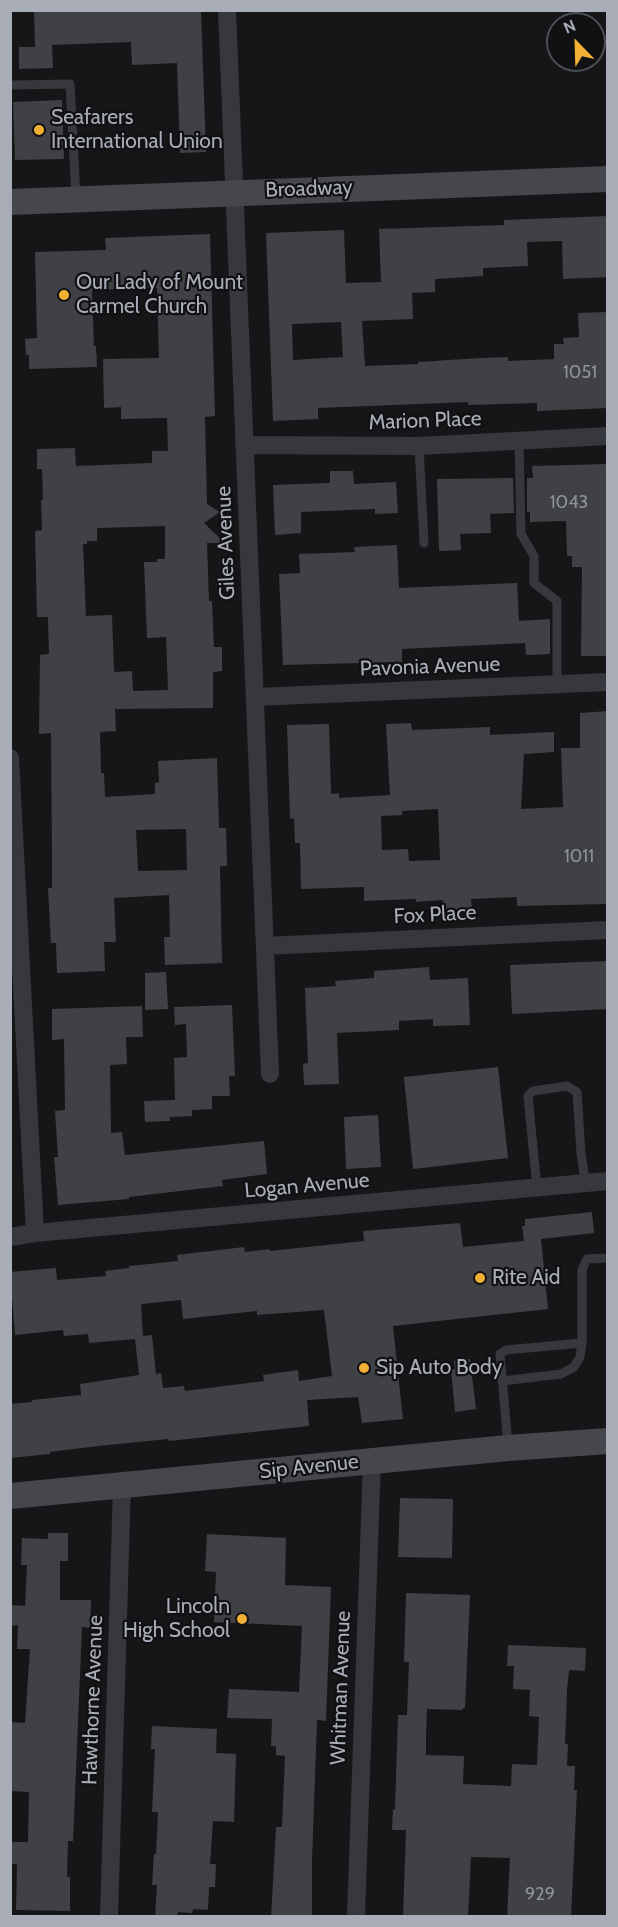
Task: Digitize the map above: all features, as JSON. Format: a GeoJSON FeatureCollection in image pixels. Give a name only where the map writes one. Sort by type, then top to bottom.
{"type":"FeatureCollection","features":[{"type":"Feature","properties":{"kind":"street","name":"Giles Avenue"},"geometry":{"type":"LineString","coordinates":[[227,10],[270,1074]]}},
{"type":"Feature","properties":{"kind":"street","name":"Broadway"},"geometry":{"type":"LineString","coordinates":[[10,202],[608,179]]}},
{"type":"Feature","properties":{"kind":"street","name":"Marion Place"},"geometry":{"type":"LineString","coordinates":[[244,445],[419,446],[608,436]]}},
{"type":"Feature","properties":{"kind":"street","name":"Pavonia Avenue"},"geometry":{"type":"LineString","coordinates":[[255,697],[608,682]]}},
{"type":"Feature","properties":{"kind":"street"},"geometry":{"type":"LineString","coordinates":[[10,758],[35,1233]]}},
{"type":"Feature","properties":{"kind":"street","name":"Fox Place"},"geometry":{"type":"LineString","coordinates":[[265,946],[608,930]]}},
{"type":"Feature","properties":{"kind":"street","name":"Logan Avenue"},"geometry":{"type":"LineString","coordinates":[[10,1237],[608,1181]]}},
{"type":"Feature","properties":{"kind":"street","name":"Sip Avenue"},"geometry":{"type":"LineString","coordinates":[[10,1496],[372,1460],[608,1441]]}},
{"type":"Feature","properties":{"kind":"street","name":"Whitman Avenue"},"geometry":{"type":"LineString","coordinates":[[356,1917],[372,1460]]}},
{"type":"Feature","properties":{"kind":"street","name":"Hawthorne Avenue"},"geometry":{"type":"LineString","coordinates":[[109,1917],[122,1485]]}},
{"type":"Feature","properties":{"kind":"lane"},"geometry":{"type":"LineString","coordinates":[[10,85],[70,84],[76,200]]}},
{"type":"Feature","properties":{"kind":"lane"},"geometry":{"type":"LineString","coordinates":[[519,441],[521,534],[534,556],[534,583],[557,601],[557,684]]}},
{"type":"Feature","properties":{"kind":"lane"},"geometry":{"type":"LineString","coordinates":[[419,446],[424,543]]}},
{"type":"Feature","properties":{"kind":"lane"},"geometry":{"type":"LineString","coordinates":[[537,1188],[532,1156],[528,1096],[533,1091],[567,1086],[577,1092],[585,1182]]}},
{"type":"Feature","properties":{"kind":"lane"},"geometry":{"type":"LineString","coordinates":[[502,1381],[561,1374],[574,1367],[580,1357],[582,1343],[582,1270],[587,1260],[608,1258]]}},
{"type":"Feature","properties":{"kind":"lane"},"geometry":{"type":"LineString","coordinates":[[508,1448],[500,1354],[506,1350],[582,1343]]}},
{"type":"Feature","properties":{"kind":"building"},"geometry":{"type":"Polygon","coordinates":[[[34,10],[201,10],[206,152],[180,153],[177,63],[132,65],[131,42],[52,45],[53,68],[19,69],[19,47],[35,47],[34,10]]]}},
{"type":"Feature","properties":{"kind":"building","name":"Seafarers International Union"},"geometry":{"type":"Polygon","coordinates":[[[62,100],[64,159],[15,160],[13,102],[62,100]]]}},
{"type":"Feature","properties":{"kind":"building"},"geometry":{"type":"Polygon","coordinates":[[[608,216],[608,277],[563,279],[562,241],[527,242],[528,266],[483,268],[483,276],[435,279],[435,292],[412,293],[413,319],[362,321],[365,366],[480,358],[508,357],[508,361],[554,359],[554,344],[564,344],[563,338],[579,337],[578,313],[608,312],[608,408],[537,411],[537,403],[468,405],[468,402],[318,408],[318,419],[273,421],[266,233],[344,230],[346,283],[381,282],[379,229],[504,225],[504,220],[608,216]],[[341,322],[292,324],[293,360],[343,357],[341,322]]]}},
{"type":"Feature","properties":{"kind":"building"},"geometry":{"type":"Polygon","coordinates":[[[210,234],[215,416],[205,417],[207,504],[220,512],[204,523],[225,543],[207,543],[209,601],[212,601],[214,647],[222,647],[222,671],[213,672],[213,708],[115,709],[116,731],[100,732],[101,773],[104,773],[105,797],[155,794],[155,783],[159,782],[158,761],[217,758],[219,828],[226,828],[227,866],[220,866],[222,963],[165,965],[164,937],[170,937],[169,895],[114,898],[116,942],[104,942],[105,971],[57,973],[56,943],[51,943],[48,888],[52,888],[51,733],[39,734],[40,655],[49,654],[48,617],[37,617],[35,531],[42,530],[41,500],[43,500],[42,469],[37,469],[37,449],[75,448],[76,466],[152,463],[152,451],[168,451],[167,418],[121,419],[121,407],[104,408],[103,359],[159,358],[157,288],[92,290],[97,367],[29,369],[29,355],[26,355],[25,339],[37,338],[35,252],[106,250],[105,238],[210,234]],[[165,526],[97,528],[97,541],[87,541],[87,544],[83,544],[86,616],[112,615],[114,672],[132,671],[133,691],[168,690],[166,637],[147,638],[144,562],[157,562],[157,559],[165,559],[165,526]],[[186,829],[136,830],[138,871],[187,870],[186,829]]]}},
{"type":"Feature","properties":{"kind":"building"},"geometry":{"type":"Polygon","coordinates":[[[608,464],[608,656],[581,656],[582,567],[572,567],[572,556],[567,556],[566,521],[530,522],[530,512],[527,512],[527,478],[533,478],[532,466],[608,464]]]}},
{"type":"Feature","properties":{"kind":"building"},"geometry":{"type":"Polygon","coordinates":[[[330,471],[353,471],[354,484],[396,482],[398,513],[375,514],[375,509],[301,512],[301,533],[275,535],[273,485],[330,483],[330,471]]]}},
{"type":"Feature","properties":{"kind":"building"},"geometry":{"type":"Polygon","coordinates":[[[513,478],[514,513],[490,514],[491,533],[460,534],[461,550],[439,551],[437,479],[513,478]]]}},
{"type":"Feature","properties":{"kind":"building"},"geometry":{"type":"Polygon","coordinates":[[[397,545],[399,588],[517,583],[519,621],[550,619],[550,654],[526,655],[525,643],[402,649],[402,662],[283,665],[279,574],[300,573],[299,554],[355,552],[354,547],[397,545]]]}},
{"type":"Feature","properties":{"kind":"building"},"geometry":{"type":"Polygon","coordinates":[[[608,711],[608,845],[606,845],[608,904],[517,906],[517,897],[471,899],[472,908],[443,910],[443,900],[364,901],[364,887],[301,889],[300,843],[295,843],[294,818],[290,819],[287,725],[329,724],[331,794],[339,793],[339,798],[390,795],[386,724],[411,723],[412,730],[490,727],[490,735],[554,732],[554,752],[524,754],[521,809],[563,807],[561,748],[580,748],[580,713],[608,711]],[[438,809],[402,811],[402,815],[381,816],[382,850],[408,849],[409,861],[440,860],[438,809]]]}},
{"type":"Feature","properties":{"kind":"building"},"geometry":{"type":"Polygon","coordinates":[[[608,961],[608,1009],[512,1014],[510,965],[608,961]]]}},
{"type":"Feature","properties":{"kind":"building"},"geometry":{"type":"Polygon","coordinates":[[[429,967],[430,980],[468,978],[470,1025],[433,1026],[433,1019],[399,1021],[399,1030],[337,1033],[339,1084],[304,1085],[303,1064],[308,1063],[305,988],[336,986],[335,981],[374,978],[374,971],[429,967]]]}},
{"type":"Feature","properties":{"kind":"building"},"geometry":{"type":"Polygon","coordinates":[[[166,972],[168,1009],[145,1010],[145,973],[166,972]]]}},
{"type":"Feature","properties":{"kind":"building"},"geometry":{"type":"Polygon","coordinates":[[[232,1005],[235,1076],[229,1076],[230,1096],[212,1096],[212,1109],[192,1110],[192,1116],[170,1117],[170,1121],[145,1122],[144,1101],[175,1100],[174,1058],[187,1057],[186,1024],[175,1025],[174,1007],[232,1005]]]}},
{"type":"Feature","properties":{"kind":"building"},"geometry":{"type":"Polygon","coordinates":[[[142,1006],[143,1037],[126,1037],[127,1064],[110,1065],[111,1133],[122,1132],[125,1155],[264,1141],[267,1174],[222,1180],[223,1186],[129,1197],[129,1199],[58,1205],[54,1157],[58,1157],[55,1111],[65,1110],[64,1039],[52,1040],[52,1009],[142,1006]]]}},
{"type":"Feature","properties":{"kind":"building"},"geometry":{"type":"Polygon","coordinates":[[[498,1067],[508,1158],[413,1169],[404,1077],[498,1067]]]}},
{"type":"Feature","properties":{"kind":"building"},"geometry":{"type":"Polygon","coordinates":[[[378,1115],[381,1167],[346,1169],[344,1117],[378,1115]]]}},
{"type":"Feature","properties":{"kind":"building"},"geometry":{"type":"Polygon","coordinates":[[[592,1212],[594,1233],[541,1239],[548,1309],[393,1326],[403,1419],[362,1423],[358,1397],[307,1400],[309,1426],[98,1446],[10,1458],[10,1404],[81,1395],[80,1384],[139,1375],[135,1339],[89,1343],[88,1334],[64,1336],[63,1330],[15,1335],[10,1272],[56,1268],[57,1280],[106,1276],[105,1271],[129,1268],[129,1266],[178,1261],[177,1255],[244,1247],[245,1252],[270,1249],[270,1251],[364,1241],[363,1231],[460,1223],[463,1247],[524,1241],[522,1226],[525,1226],[525,1219],[592,1212]],[[181,1300],[141,1304],[143,1336],[152,1335],[156,1374],[161,1373],[163,1388],[184,1386],[185,1391],[264,1381],[263,1375],[298,1370],[299,1381],[332,1376],[324,1310],[257,1315],[257,1311],[183,1319],[181,1300]]]}},
{"type":"Feature","properties":{"kind":"building"},"geometry":{"type":"Polygon","coordinates":[[[470,1359],[476,1409],[455,1412],[451,1369],[455,1369],[454,1361],[470,1359]]]}},
{"type":"Feature","properties":{"kind":"building"},"geometry":{"type":"Polygon","coordinates":[[[400,1498],[453,1499],[452,1558],[398,1557],[400,1498]]]}},
{"type":"Feature","properties":{"kind":"building"},"geometry":{"type":"Polygon","coordinates":[[[48,1533],[68,1533],[68,1561],[60,1561],[60,1600],[91,1600],[90,1628],[82,1627],[73,1841],[68,1841],[67,1877],[70,1877],[70,1911],[16,1910],[17,1864],[10,1864],[10,1842],[28,1842],[29,1792],[10,1791],[10,1722],[25,1723],[30,1649],[17,1649],[18,1625],[10,1626],[10,1605],[25,1606],[27,1565],[21,1565],[22,1538],[48,1539],[48,1533]]]}},
{"type":"Feature","properties":{"kind":"building"},"geometry":{"type":"Polygon","coordinates":[[[207,1534],[286,1538],[285,1585],[331,1587],[326,1721],[317,1720],[312,1917],[271,1917],[276,1827],[282,1827],[285,1756],[276,1755],[276,1746],[271,1746],[272,1719],[227,1718],[229,1689],[299,1692],[302,1626],[214,1622],[216,1572],[205,1571],[207,1534]]]}},
{"type":"Feature","properties":{"kind":"building"},"geometry":{"type":"Polygon","coordinates":[[[406,1593],[470,1595],[465,1708],[462,1710],[427,1709],[426,1735],[426,1755],[464,1756],[463,1784],[511,1786],[512,1764],[537,1765],[539,1717],[529,1716],[530,1690],[513,1689],[514,1666],[507,1666],[508,1645],[586,1648],[585,1671],[569,1670],[567,1691],[565,1744],[568,1744],[567,1766],[575,1766],[574,1790],[577,1790],[571,1917],[507,1917],[510,1858],[471,1857],[468,1917],[403,1917],[406,1830],[392,1830],[393,1809],[395,1810],[398,1715],[407,1715],[409,1662],[404,1662],[406,1593]]]}},
{"type":"Feature","properties":{"kind":"building"},"geometry":{"type":"Polygon","coordinates":[[[152,1726],[217,1729],[216,1753],[236,1754],[234,1822],[213,1821],[210,1864],[216,1864],[215,1887],[209,1887],[208,1910],[193,1909],[192,1913],[178,1912],[177,1917],[155,1917],[157,1885],[152,1885],[158,1812],[152,1812],[155,1749],[151,1749],[152,1726]]]}},
{"type":"Feature","properties":{"kind":"place","name":"Seafarers International Union"},"geometry":{"type":"Point","coordinates":[39,130]}},
{"type":"Feature","properties":{"kind":"place","name":"Our Lady of Mount Carmel Church"},"geometry":{"type":"Point","coordinates":[64,295]}},
{"type":"Feature","properties":{"kind":"place","name":"Rite Aid"},"geometry":{"type":"Point","coordinates":[480,1278]}},
{"type":"Feature","properties":{"kind":"place","name":"Sip Auto Body"},"geometry":{"type":"Point","coordinates":[364,1368]}},
{"type":"Feature","properties":{"kind":"place","name":"Lincoln High School"},"geometry":{"type":"Point","coordinates":[242,1619]}}]}
